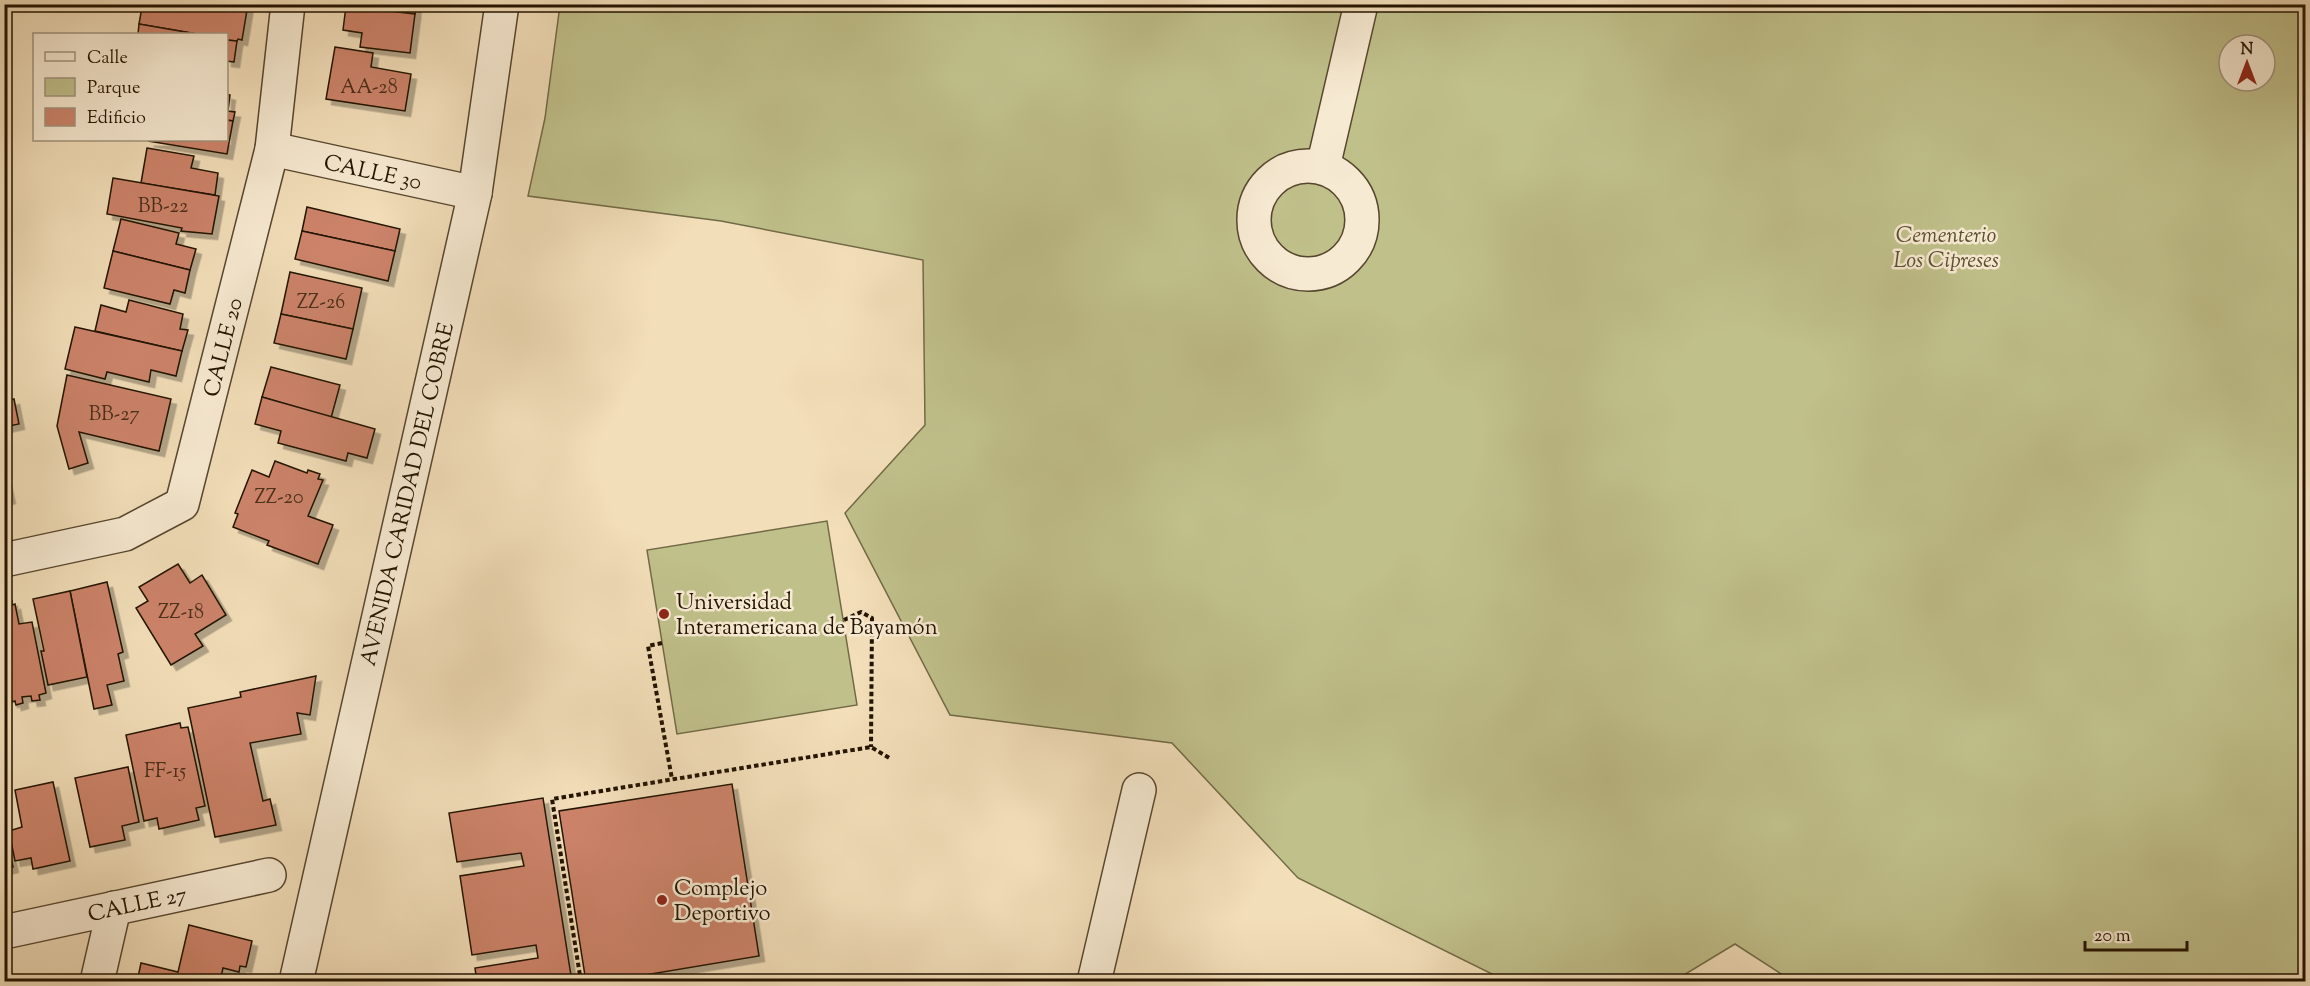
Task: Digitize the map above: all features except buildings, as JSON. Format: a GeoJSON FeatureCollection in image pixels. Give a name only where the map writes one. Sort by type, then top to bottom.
{"type":"FeatureCollection","features":[{"type":"Feature","properties":{"kind":"street","name":"CALLE 20"},"geometry":{"type":"LineString","coordinates":[[4,560],[125,534],[182,504],[272,149],[288,4]]}},
{"type":"Feature","properties":{"kind":"street","name":"AVENIDA CARIDAD DEL COBRE"},"geometry":{"type":"LineString","coordinates":[[296,981],[475,193],[502,4]]}},
{"type":"Feature","properties":{"kind":"street"},"geometry":{"type":"LineString","coordinates":[[1323,167],[1361,4]]}},
{"type":"Feature","properties":{"kind":"street","name":"CALLE 30"},"geometry":{"type":"LineString","coordinates":[[272,149],[475,193]]}},
{"type":"Feature","properties":{"kind":"street"},"geometry":{"type":"LineString","coordinates":[[1094,981],[1139,790]]}},
{"type":"Feature","properties":{"kind":"street","name":"CALLE 27"},"geometry":{"type":"LineString","coordinates":[[4,932],[269,875]]}},
{"type":"Feature","properties":{"kind":"street"},"geometry":{"type":"LineString","coordinates":[[97,981],[114,908]]}},
{"type":"Feature","properties":{"kind":"path"},"geometry":{"type":"LineString","coordinates":[[844,620],[861,612],[872,618],[871,747]]}},
{"type":"Feature","properties":{"kind":"path"},"geometry":{"type":"LineString","coordinates":[[662,643],[648,646],[672,779]]}},
{"type":"Feature","properties":{"kind":"path"},"geometry":{"type":"LineString","coordinates":[[581,981],[552,799],[871,747],[891,759]]}},
{"type":"Feature","properties":{"kind":"green space","name":"Cementerio Los Cipreses"},"geometry":{"type":"Polygon","coordinates":[[[560,5],[2305,5],[2305,981],[1792,981],[1735,944],[1674,981],[1506,981],[1298,878],[1172,743],[950,715],[845,513],[925,425],[923,260],[721,221],[528,196],[545,118],[560,5]]]}},
{"type":"Feature","properties":{"kind":"green space"},"geometry":{"type":"Polygon","coordinates":[[[827,521],[857,705],[677,734],[647,550],[827,521]]]}},
{"type":"Feature","properties":{"kind":"place","name":"Universidad Interamericana de Bayamón"},"geometry":{"type":"Point","coordinates":[664,614]}},
{"type":"Feature","properties":{"kind":"place","name":"Complejo Deportivo"},"geometry":{"type":"Point","coordinates":[662,900]}}]}
